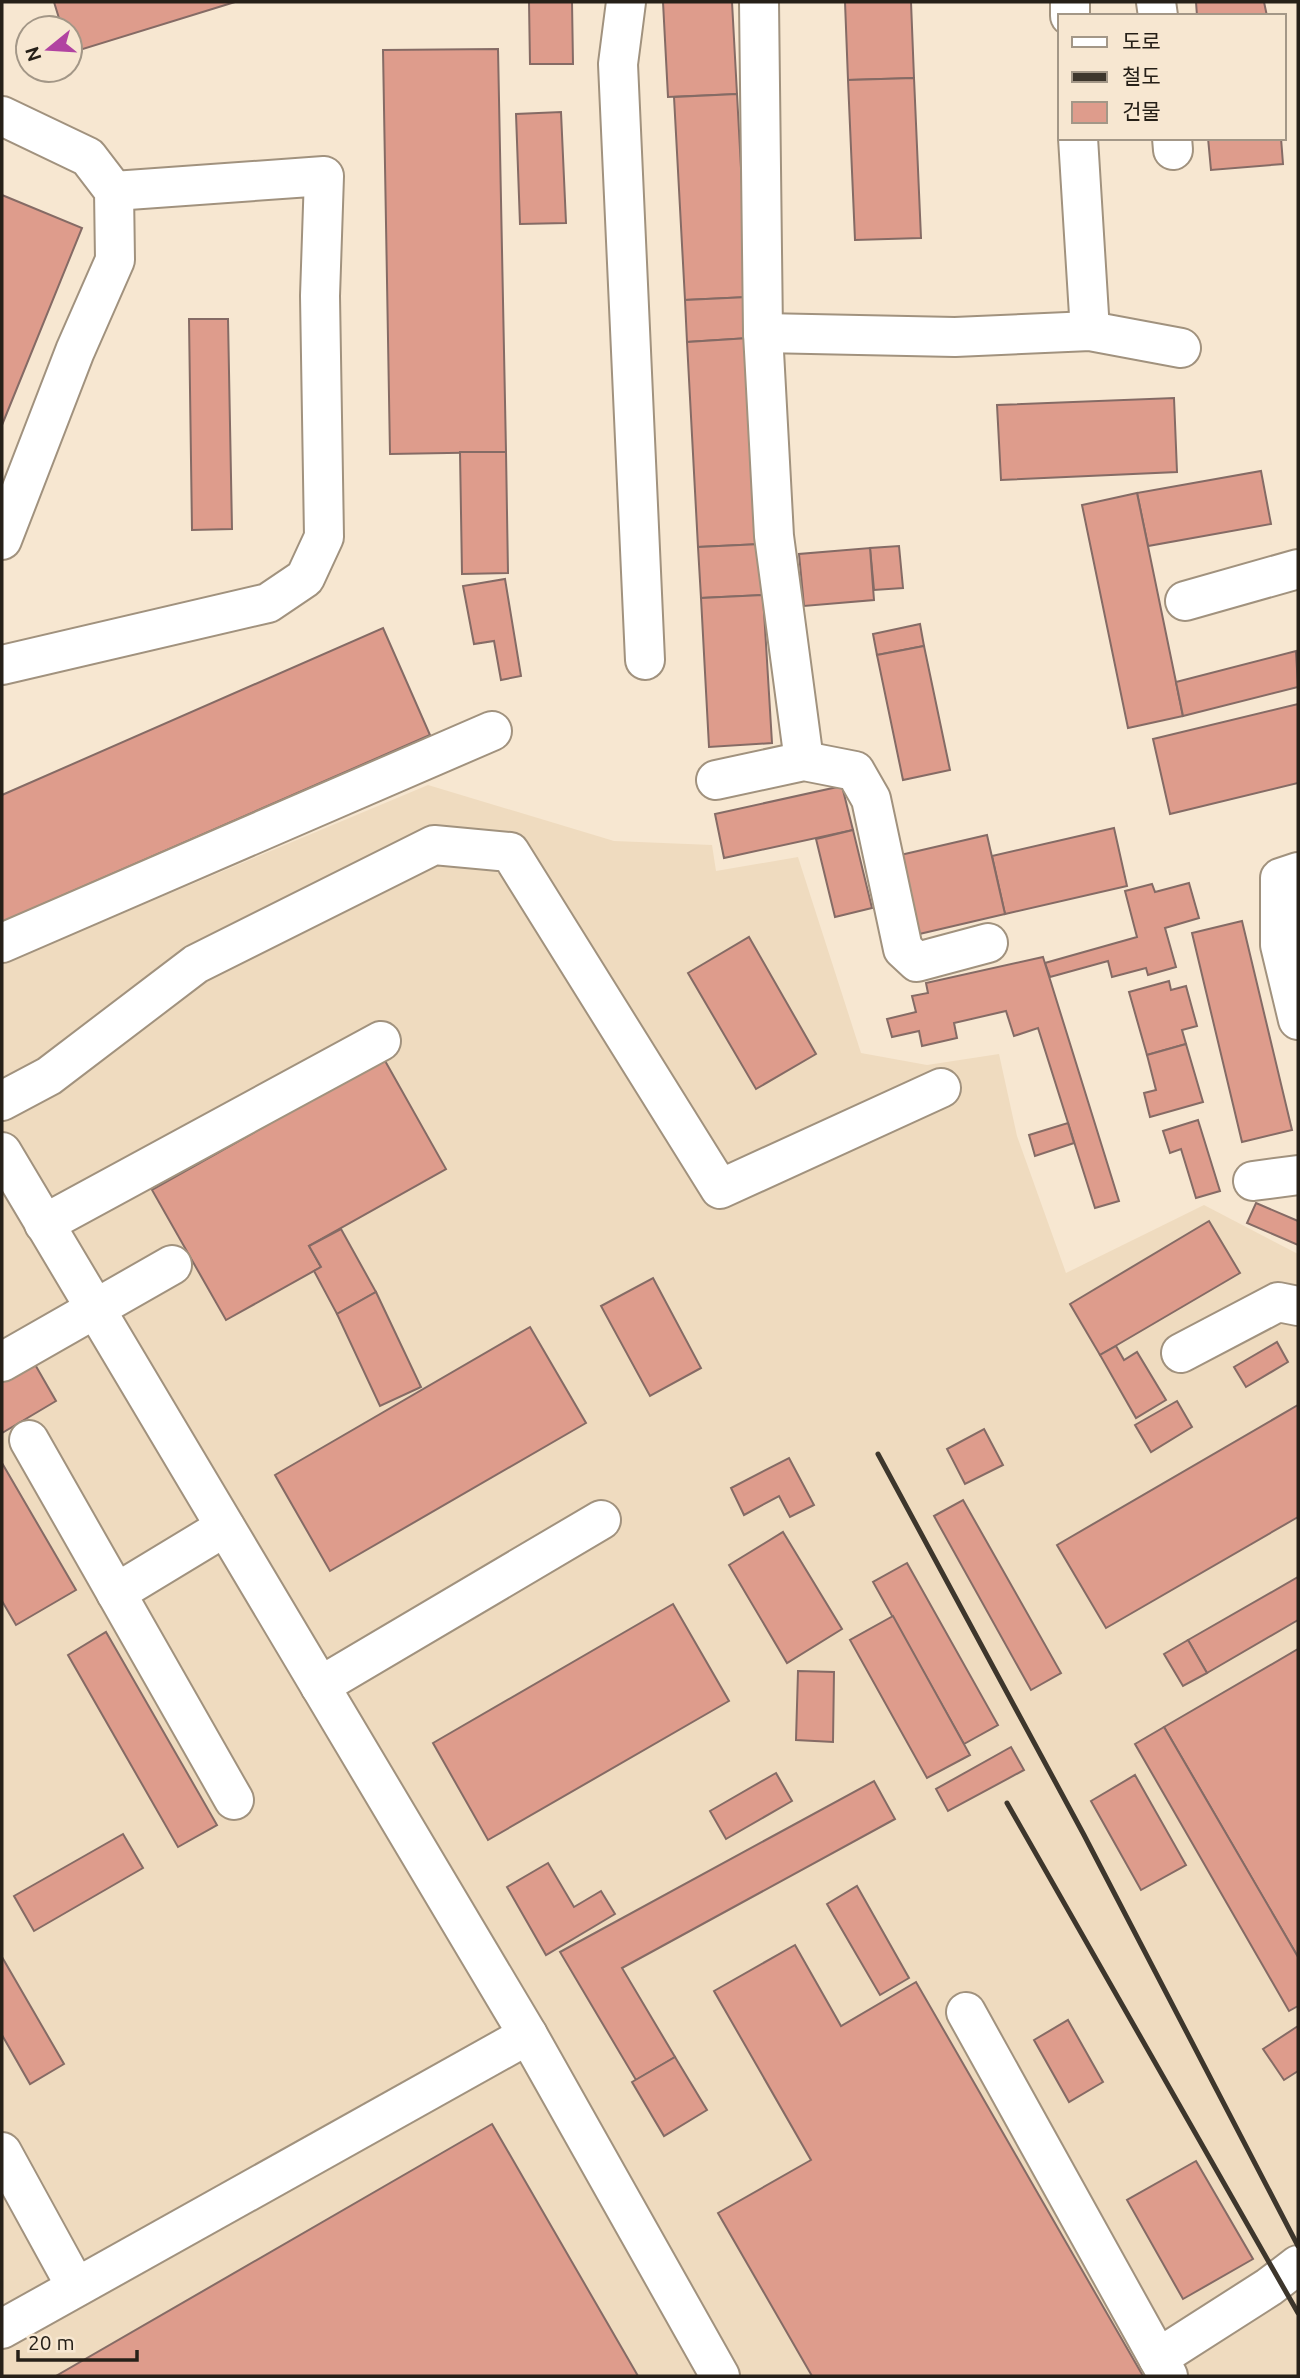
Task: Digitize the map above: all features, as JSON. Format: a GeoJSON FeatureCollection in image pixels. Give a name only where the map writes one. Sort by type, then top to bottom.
{"type":"FeatureCollection","features":[{"type":"Feature","properties":{"kind":"street"},"geometry":{"type":"LineString","coordinates":[[626,2],[618,64],[645,660]]}},
{"type":"Feature","properties":{"kind":"street"},"geometry":{"type":"LineString","coordinates":[[759,2],[763,333],[774,536],[804,761]]}},
{"type":"Feature","properties":{"kind":"street"},"geometry":{"type":"LineString","coordinates":[[2,116],[88,157],[114,191],[115,260],[75,351],[2,540]]}},
{"type":"Feature","properties":{"kind":"street"},"geometry":{"type":"LineString","coordinates":[[1078,140],[1090,331]]}},
{"type":"Feature","properties":{"kind":"street"},"geometry":{"type":"LineString","coordinates":[[2,665],[268,603],[305,578],[324,537],[320,296],[324,176],[114,191]]}},
{"type":"Feature","properties":{"kind":"street"},"geometry":{"type":"LineString","coordinates":[[763,333],[955,337],[1090,331],[1181,348]]}},
{"type":"Feature","properties":{"kind":"street"},"geometry":{"type":"LineString","coordinates":[[1185,601],[1298,569]]}},
{"type":"Feature","properties":{"kind":"street"},"geometry":{"type":"LineString","coordinates":[[2,943],[492,731]]}},
{"type":"Feature","properties":{"kind":"street"},"geometry":{"type":"LineString","coordinates":[[716,780],[804,761],[855,771],[872,799],[903,949],[916,962],[988,943]]}},
{"type":"Feature","properties":{"kind":"street"},"geometry":{"type":"LineString","coordinates":[[2,1101],[49,1076],[196,964],[434,845],[510,852],[720,1189],[941,1088]]}},
{"type":"Feature","properties":{"kind":"street"},"geometry":{"type":"LineString","coordinates":[[1298,872],[1280,878],[1280,945],[1298,1020]]}},
{"type":"Feature","properties":{"kind":"street"},"geometry":{"type":"LineString","coordinates":[[44,1224],[381,1041]]}},
{"type":"Feature","properties":{"kind":"street"},"geometry":{"type":"LineString","coordinates":[[2,1152],[528,2035],[720,2376]]}},
{"type":"Feature","properties":{"kind":"street"},"geometry":{"type":"LineString","coordinates":[[1253,1181],[1298,1175]]}},
{"type":"Feature","properties":{"kind":"street"},"geometry":{"type":"LineString","coordinates":[[2,1362],[172,1265]]}},
{"type":"Feature","properties":{"kind":"street"},"geometry":{"type":"LineString","coordinates":[[1181,1353],[1278,1302],[1298,1306]]}},
{"type":"Feature","properties":{"kind":"street"},"geometry":{"type":"LineString","coordinates":[[29,1440],[234,1800]]}},
{"type":"Feature","properties":{"kind":"street"},"geometry":{"type":"LineString","coordinates":[[320,1686],[601,1520]]}},
{"type":"Feature","properties":{"kind":"street"},"geometry":{"type":"LineString","coordinates":[[116,1593],[225,1527]]}},
{"type":"Feature","properties":{"kind":"street"},"geometry":{"type":"LineString","coordinates":[[966,2012],[1163,2367],[1298,2265]]}},
{"type":"Feature","properties":{"kind":"street"},"geometry":{"type":"LineString","coordinates":[[2,2329],[528,2035]]}},
{"type":"Feature","properties":{"kind":"street"},"geometry":{"type":"LineString","coordinates":[[2,2152],[76,2287]]}},
{"type":"Feature","properties":{"kind":"shaded area"},"geometry":{"type":"Polygon","coordinates":[[[428,785],[614,841],[712,845],[716,871],[798,857],[861,1053],[927,1065],[999,1054],[1017,1136],[1066,1273],[1204,1205],[1298,1254],[1298,2376],[2,2376],[2,964],[428,785]]]}},
{"type":"Feature","properties":{"kind":"building"},"geometry":{"type":"Polygon","coordinates":[[[54,2],[235,2],[84,49],[84,14],[58,14],[54,2]]]}},
{"type":"Feature","properties":{"kind":"building"},"geometry":{"type":"Polygon","coordinates":[[[529,2],[572,2],[573,64],[530,64],[529,2]]]}},
{"type":"Feature","properties":{"kind":"building"},"geometry":{"type":"Polygon","coordinates":[[[663,2],[732,2],[737,94],[668,97],[663,2]]]}},
{"type":"Feature","properties":{"kind":"building"},"geometry":{"type":"Polygon","coordinates":[[[845,2],[911,2],[914,78],[848,80],[845,2]]]}},
{"type":"Feature","properties":{"kind":"building"},"geometry":{"type":"Polygon","coordinates":[[[1196,2],[1264,2],[1267,14],[1197,14],[1196,2]]]}},
{"type":"Feature","properties":{"kind":"building"},"geometry":{"type":"Polygon","coordinates":[[[498,49],[506,452],[390,454],[383,50],[498,49]]]}},
{"type":"Feature","properties":{"kind":"building"},"geometry":{"type":"Polygon","coordinates":[[[914,78],[921,238],[855,240],[848,80],[914,78]]]}},
{"type":"Feature","properties":{"kind":"building"},"geometry":{"type":"Polygon","coordinates":[[[737,94],[748,297],[685,300],[674,97],[737,94]]]}},
{"type":"Feature","properties":{"kind":"building"},"geometry":{"type":"Polygon","coordinates":[[[561,112],[566,223],[520,224],[516,114],[561,112]]]}},
{"type":"Feature","properties":{"kind":"building"},"geometry":{"type":"Polygon","coordinates":[[[1208,140],[1281,140],[1283,164],[1211,170],[1208,140]]]}},
{"type":"Feature","properties":{"kind":"building"},"geometry":{"type":"Polygon","coordinates":[[[2,195],[82,228],[2,425],[2,195]]]}},
{"type":"Feature","properties":{"kind":"building"},"geometry":{"type":"Polygon","coordinates":[[[748,297],[749,338],[687,342],[685,300],[748,297]]]}},
{"type":"Feature","properties":{"kind":"building"},"geometry":{"type":"Polygon","coordinates":[[[189,319],[228,319],[232,529],[192,530],[189,319]]]}},
{"type":"Feature","properties":{"kind":"building"},"geometry":{"type":"Polygon","coordinates":[[[749,338],[761,544],[698,547],[687,342],[749,338]]]}},
{"type":"Feature","properties":{"kind":"building"},"geometry":{"type":"Polygon","coordinates":[[[1174,398],[1177,472],[1001,480],[997,405],[1174,398]]]}},
{"type":"Feature","properties":{"kind":"building"},"geometry":{"type":"Polygon","coordinates":[[[460,452],[506,452],[508,573],[462,574],[460,452]]]}},
{"type":"Feature","properties":{"kind":"building"},"geometry":{"type":"Polygon","coordinates":[[[1261,471],[1271,524],[1148,546],[1137,493],[1261,471]]]}},
{"type":"Feature","properties":{"kind":"building"},"geometry":{"type":"Polygon","coordinates":[[[1137,493],[1183,716],[1128,728],[1082,505],[1137,493]]]}},
{"type":"Feature","properties":{"kind":"building"},"geometry":{"type":"Polygon","coordinates":[[[761,544],[763,595],[701,598],[698,547],[761,544]]]}},
{"type":"Feature","properties":{"kind":"building"},"geometry":{"type":"Polygon","coordinates":[[[899,546],[903,588],[874,590],[870,548],[899,546]]]}},
{"type":"Feature","properties":{"kind":"building"},"geometry":{"type":"Polygon","coordinates":[[[870,548],[874,600],[804,606],[799,554],[870,548]]]}},
{"type":"Feature","properties":{"kind":"building"},"geometry":{"type":"Polygon","coordinates":[[[505,579],[521,676],[501,680],[494,641],[474,644],[463,586],[505,579]]]}},
{"type":"Feature","properties":{"kind":"building"},"geometry":{"type":"Polygon","coordinates":[[[763,595],[772,743],[709,747],[701,598],[763,595]]]}},
{"type":"Feature","properties":{"kind":"building"},"geometry":{"type":"Polygon","coordinates":[[[920,624],[924,646],[877,655],[873,634],[920,624]]]}},
{"type":"Feature","properties":{"kind":"building"},"geometry":{"type":"Polygon","coordinates":[[[383,628],[430,735],[2,922],[2,795],[383,628]]]}},
{"type":"Feature","properties":{"kind":"building"},"geometry":{"type":"Polygon","coordinates":[[[924,646],[950,770],[903,780],[877,655],[924,646]]]}},
{"type":"Feature","properties":{"kind":"building"},"geometry":{"type":"Polygon","coordinates":[[[1296,651],[1298,687],[1183,716],[1176,682],[1296,651]]]}},
{"type":"Feature","properties":{"kind":"building"},"geometry":{"type":"Polygon","coordinates":[[[1298,704],[1298,783],[1170,814],[1153,739],[1298,704]]]}},
{"type":"Feature","properties":{"kind":"building"},"geometry":{"type":"Polygon","coordinates":[[[842,786],[853,830],[724,858],[715,814],[842,786]]]}},
{"type":"Feature","properties":{"kind":"building"},"geometry":{"type":"Polygon","coordinates":[[[1114,828],[1127,886],[1005,914],[992,856],[1114,828]]]}},
{"type":"Feature","properties":{"kind":"building"},"geometry":{"type":"Polygon","coordinates":[[[853,830],[872,908],[835,917],[816,839],[853,830]]]}},
{"type":"Feature","properties":{"kind":"building"},"geometry":{"type":"Polygon","coordinates":[[[987,835],[1005,914],[915,935],[896,856],[987,835]]]}},
{"type":"Feature","properties":{"kind":"building"},"geometry":{"type":"Polygon","coordinates":[[[1189,883],[1199,918],[1165,928],[1176,967],[1148,975],[1146,968],[1112,977],[1108,961],[1050,977],[1045,963],[1137,937],[1125,891],[1152,884],[1155,892],[1189,883]]]}},
{"type":"Feature","properties":{"kind":"building"},"geometry":{"type":"Polygon","coordinates":[[[1242,921],[1292,1130],[1242,1142],[1192,933],[1242,921]]]}},
{"type":"Feature","properties":{"kind":"building"},"geometry":{"type":"Polygon","coordinates":[[[749,937],[816,1054],[756,1089],[688,973],[749,937]]]}},
{"type":"Feature","properties":{"kind":"building"},"geometry":{"type":"Polygon","coordinates":[[[1043,957],[1119,1201],[1095,1208],[1038,1028],[1014,1036],[1006,1011],[954,1023],[957,1038],[922,1046],[919,1031],[892,1037],[887,1019],[916,1012],[912,996],[928,993],[926,983],[1043,957]]]}},
{"type":"Feature","properties":{"kind":"building"},"geometry":{"type":"Polygon","coordinates":[[[1169,981],[1171,990],[1186,986],[1197,1026],[1182,1030],[1186,1044],[1147,1055],[1129,992],[1169,981]]]}},
{"type":"Feature","properties":{"kind":"building"},"geometry":{"type":"Polygon","coordinates":[[[1186,1044],[1203,1102],[1150,1117],[1144,1093],[1156,1090],[1147,1055],[1186,1044]]]}},
{"type":"Feature","properties":{"kind":"building"},"geometry":{"type":"Polygon","coordinates":[[[384,1059],[446,1169],[309,1246],[321,1267],[226,1320],[152,1190],[384,1059]]]}},
{"type":"Feature","properties":{"kind":"building"},"geometry":{"type":"Polygon","coordinates":[[[1198,1120],[1220,1191],[1196,1198],[1181,1149],[1170,1153],[1163,1131],[1198,1120]]]}},
{"type":"Feature","properties":{"kind":"building"},"geometry":{"type":"Polygon","coordinates":[[[1068,1123],[1074,1143],[1035,1156],[1029,1135],[1068,1123]]]}},
{"type":"Feature","properties":{"kind":"building"},"geometry":{"type":"Polygon","coordinates":[[[1256,1203],[1298,1221],[1298,1245],[1247,1223],[1256,1203]]]}},
{"type":"Feature","properties":{"kind":"building"},"geometry":{"type":"Polygon","coordinates":[[[1209,1221],[1240,1273],[1100,1355],[1070,1304],[1209,1221]]]}},
{"type":"Feature","properties":{"kind":"building"},"geometry":{"type":"Polygon","coordinates":[[[341,1229],[376,1292],[337,1314],[314,1271],[321,1267],[309,1246],[341,1229]]]}},
{"type":"Feature","properties":{"kind":"building"},"geometry":{"type":"Polygon","coordinates":[[[653,1278],[701,1368],[650,1396],[601,1306],[653,1278]]]}},
{"type":"Feature","properties":{"kind":"building"},"geometry":{"type":"Polygon","coordinates":[[[376,1292],[421,1387],[380,1406],[337,1314],[376,1292]]]}},
{"type":"Feature","properties":{"kind":"building"},"geometry":{"type":"Polygon","coordinates":[[[530,1327],[586,1423],[330,1571],[275,1475],[530,1327]]]}},
{"type":"Feature","properties":{"kind":"building"},"geometry":{"type":"Polygon","coordinates":[[[1277,1342],[1288,1362],[1246,1387],[1234,1367],[1277,1342]]]}},
{"type":"Feature","properties":{"kind":"building"},"geometry":{"type":"Polygon","coordinates":[[[1116,1346],[1124,1360],[1137,1352],[1166,1400],[1136,1418],[1100,1355],[1116,1346]]]}},
{"type":"Feature","properties":{"kind":"building"},"geometry":{"type":"Polygon","coordinates":[[[33,1361],[56,1401],[2,1433],[2,1379],[33,1361]]]}},
{"type":"Feature","properties":{"kind":"building"},"geometry":{"type":"Polygon","coordinates":[[[1177,1401],[1192,1427],[1151,1452],[1135,1425],[1177,1401]]]}},
{"type":"Feature","properties":{"kind":"building"},"geometry":{"type":"Polygon","coordinates":[[[1298,1405],[1298,1517],[1106,1628],[1057,1545],[1298,1405]]]}},
{"type":"Feature","properties":{"kind":"building"},"geometry":{"type":"Polygon","coordinates":[[[984,1429],[1003,1465],[965,1484],[947,1449],[984,1429]]]}},
{"type":"Feature","properties":{"kind":"building"},"geometry":{"type":"Polygon","coordinates":[[[789,1458],[814,1505],[790,1517],[779,1496],[744,1515],[731,1488],[789,1458]]]}},
{"type":"Feature","properties":{"kind":"building"},"geometry":{"type":"Polygon","coordinates":[[[2,1463],[76,1590],[16,1625],[2,1601],[2,1463]]]}},
{"type":"Feature","properties":{"kind":"building"},"geometry":{"type":"Polygon","coordinates":[[[963,1500],[1061,1673],[1031,1690],[934,1516],[963,1500]]]}},
{"type":"Feature","properties":{"kind":"building"},"geometry":{"type":"Polygon","coordinates":[[[783,1532],[842,1629],[787,1663],[729,1565],[783,1532]]]}},
{"type":"Feature","properties":{"kind":"building"},"geometry":{"type":"Polygon","coordinates":[[[907,1563],[998,1725],[964,1744],[873,1582],[907,1563]]]}},
{"type":"Feature","properties":{"kind":"building"},"geometry":{"type":"Polygon","coordinates":[[[1298,1577],[1298,1620],[1207,1673],[1188,1640],[1298,1577]]]}},
{"type":"Feature","properties":{"kind":"building"},"geometry":{"type":"Polygon","coordinates":[[[673,1604],[729,1701],[488,1840],[433,1743],[673,1604]]]}},
{"type":"Feature","properties":{"kind":"building"},"geometry":{"type":"Polygon","coordinates":[[[893,1616],[970,1755],[927,1778],[850,1640],[893,1616]]]}},
{"type":"Feature","properties":{"kind":"building"},"geometry":{"type":"Polygon","coordinates":[[[106,1632],[217,1825],[178,1847],[68,1655],[106,1632]]]}},
{"type":"Feature","properties":{"kind":"building"},"geometry":{"type":"Polygon","coordinates":[[[1188,1640],[1207,1673],[1183,1686],[1164,1654],[1188,1640]]]}},
{"type":"Feature","properties":{"kind":"building"},"geometry":{"type":"Polygon","coordinates":[[[1298,1649],[1298,1957],[1164,1727],[1298,1649]]]}},
{"type":"Feature","properties":{"kind":"building"},"geometry":{"type":"Polygon","coordinates":[[[798,1671],[834,1672],[833,1742],[796,1740],[798,1671]]]}},
{"type":"Feature","properties":{"kind":"building"},"geometry":{"type":"Polygon","coordinates":[[[1164,1727],[1298,1957],[1298,2006],[1289,2011],[1135,1744],[1164,1727]]]}},
{"type":"Feature","properties":{"kind":"building"},"geometry":{"type":"Polygon","coordinates":[[[1011,1747],[1024,1770],[948,1811],[936,1789],[1011,1747]]]}},
{"type":"Feature","properties":{"kind":"building"},"geometry":{"type":"Polygon","coordinates":[[[776,1773],[792,1801],[726,1839],[710,1811],[776,1773]]]}},
{"type":"Feature","properties":{"kind":"building"},"geometry":{"type":"Polygon","coordinates":[[[1135,1775],[1186,1865],[1141,1890],[1091,1801],[1135,1775]]]}},
{"type":"Feature","properties":{"kind":"building"},"geometry":{"type":"Polygon","coordinates":[[[874,1781],[895,1819],[622,1968],[675,2057],[636,2080],[560,1952],[874,1781]]]}},
{"type":"Feature","properties":{"kind":"building"},"geometry":{"type":"Polygon","coordinates":[[[123,1834],[143,1868],[34,1931],[14,1896],[123,1834]]]}},
{"type":"Feature","properties":{"kind":"building"},"geometry":{"type":"Polygon","coordinates":[[[548,1863],[574,1907],[601,1891],[615,1914],[546,1955],[507,1887],[548,1863]]]}},
{"type":"Feature","properties":{"kind":"building"},"geometry":{"type":"Polygon","coordinates":[[[857,1886],[909,1978],[880,1995],[827,1904],[857,1886]]]}},
{"type":"Feature","properties":{"kind":"building"},"geometry":{"type":"Polygon","coordinates":[[[795,1945],[841,2026],[916,1982],[1143,2376],[812,2376],[718,2213],[811,2160],[714,1991],[795,1945]]]}},
{"type":"Feature","properties":{"kind":"building"},"geometry":{"type":"Polygon","coordinates":[[[2,1957],[64,2064],[30,2084],[2,2035],[2,1957]]]}},
{"type":"Feature","properties":{"kind":"building"},"geometry":{"type":"Polygon","coordinates":[[[1068,2020],[1103,2082],[1069,2102],[1034,2040],[1068,2020]]]}},
{"type":"Feature","properties":{"kind":"building"},"geometry":{"type":"Polygon","coordinates":[[[1298,2026],[1298,2071],[1284,2080],[1263,2049],[1298,2026]]]}},
{"type":"Feature","properties":{"kind":"building"},"geometry":{"type":"Polygon","coordinates":[[[675,2057],[707,2110],[664,2136],[632,2082],[675,2057]]]}},
{"type":"Feature","properties":{"kind":"building"},"geometry":{"type":"Polygon","coordinates":[[[492,2124],[638,2376],[56,2376],[492,2124]]]}},
{"type":"Feature","properties":{"kind":"building"},"geometry":{"type":"Polygon","coordinates":[[[1196,2161],[1253,2259],[1183,2299],[1127,2200],[1196,2161]]]}},
{"type":"Feature","properties":{"kind":"railway"},"geometry":{"type":"LineString","coordinates":[[878,1454],[1084,1835],[1298,2246]]}},
{"type":"Feature","properties":{"kind":"railway"},"geometry":{"type":"LineString","coordinates":[[1007,1803],[1298,2313]]}}]}
